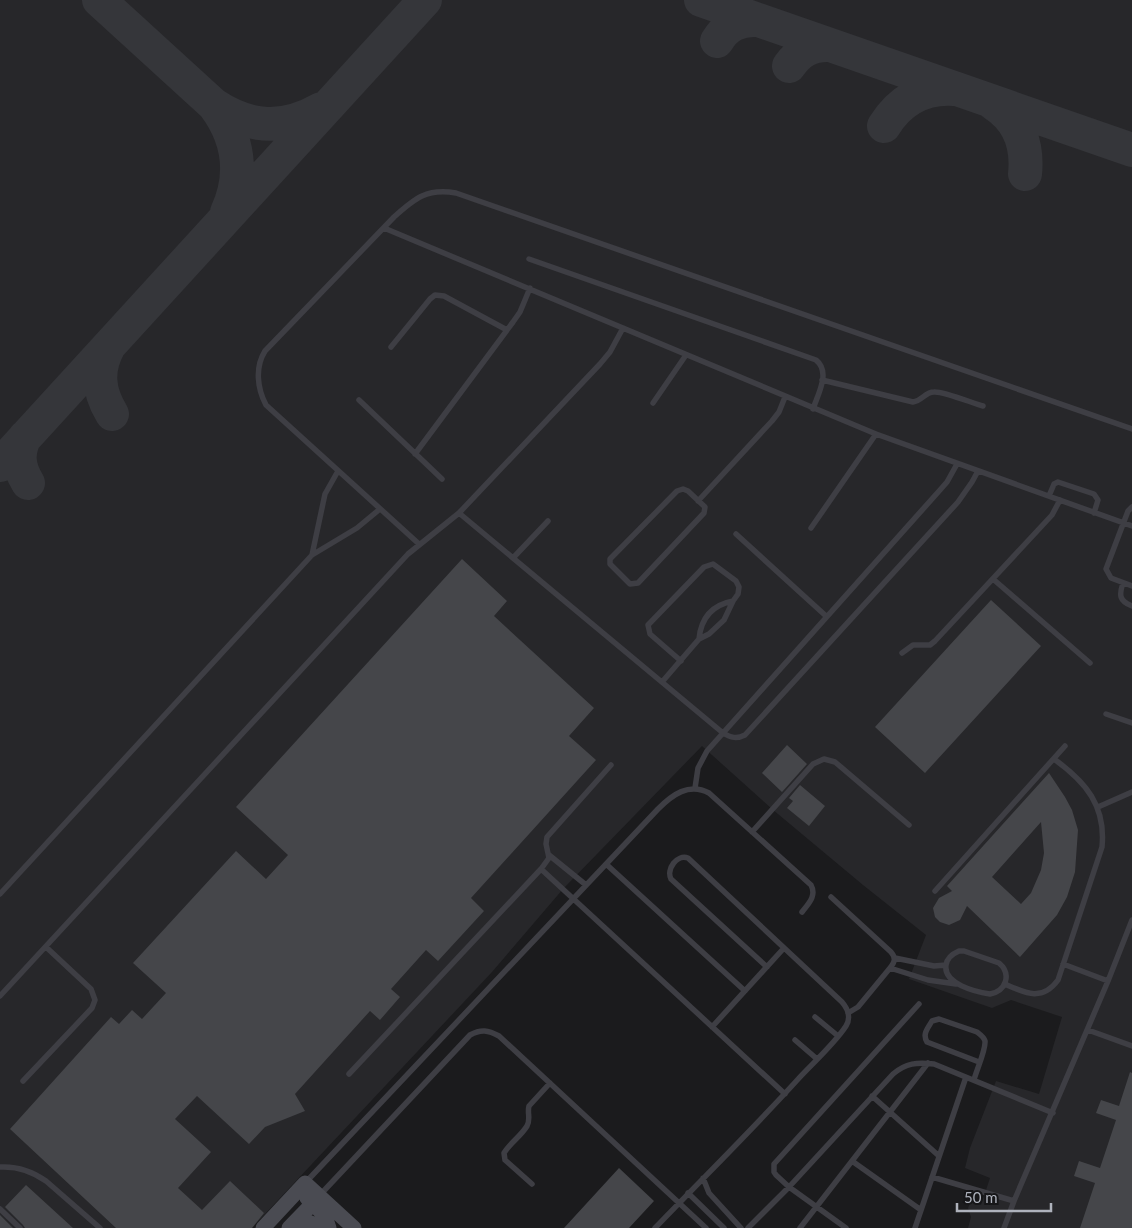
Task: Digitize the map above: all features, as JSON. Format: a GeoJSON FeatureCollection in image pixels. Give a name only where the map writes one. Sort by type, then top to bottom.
{"type":"FeatureCollection","features":[{"type":"Feature","properties":{"kind":"street"},"geometry":{"type":"LineString","coordinates":[[264,1228],[301,1187],[316,1200],[342,1216],[354,1228]]}},
{"type":"Feature","properties":{"kind":"street"},"geometry":{"type":"LineString","coordinates":[[291,1226],[316,1200]]}},
{"type":"Feature","properties":{"kind":"street"},"geometry":{"type":"LineString","coordinates":[[316,1200],[329,1228]]}},
{"type":"Feature","properties":{"kind":"street"},"geometry":{"type":"LineString","coordinates":[[291,1226],[308,1222],[329,1228]]}},
{"type":"Feature","properties":{"kind":"lane"},"geometry":{"type":"LineString","coordinates":[[419,544],[266,404],[260,388],[259,367],[260,358],[265,352],[404,208],[422,195],[444,191],[456,193],[1132,429]]}},
{"type":"Feature","properties":{"kind":"lane"},"geometry":{"type":"LineString","coordinates":[[384,228],[813,409],[957,464],[1132,526]]}},
{"type":"Feature","properties":{"kind":"lane"},"geometry":{"type":"LineString","coordinates":[[529,259],[813,358],[822,365],[824,374],[813,409]]}},
{"type":"Feature","properties":{"kind":"lane"},"geometry":{"type":"LineString","coordinates":[[415,454],[520,312],[530,288]]}},
{"type":"Feature","properties":{"kind":"lane"},"geometry":{"type":"LineString","coordinates":[[391,347],[435,295],[444,296],[507,330]]}},
{"type":"Feature","properties":{"kind":"lane"},"geometry":{"type":"LineString","coordinates":[[0,996],[402,561],[419,544],[459,513],[600,364],[610,352],[623,328]]}},
{"type":"Feature","properties":{"kind":"lane"},"geometry":{"type":"LineString","coordinates":[[653,403],[686,355]]}},
{"type":"Feature","properties":{"kind":"lane"},"geometry":{"type":"LineString","coordinates":[[822,380],[913,402],[920,400],[929,393],[938,392],[983,406]]}},
{"type":"Feature","properties":{"kind":"lane"},"geometry":{"type":"LineString","coordinates":[[698,501],[776,417],[785,397]]}},
{"type":"Feature","properties":{"kind":"lane"},"geometry":{"type":"LineString","coordinates":[[358,400],[442,479]]}},
{"type":"Feature","properties":{"kind":"lane"},"geometry":{"type":"LineString","coordinates":[[811,528],[876,434]]}},
{"type":"Feature","properties":{"kind":"lane"},"geometry":{"type":"LineString","coordinates":[[696,788],[696,773],[701,760],[826,616],[940,490],[957,464]]}},
{"type":"Feature","properties":{"kind":"lane"},"geometry":{"type":"LineString","coordinates":[[312,555],[324,494],[338,471]]}},
{"type":"Feature","properties":{"kind":"lane"},"geometry":{"type":"LineString","coordinates":[[459,513],[723,733],[735,738],[745,735],[958,502],[978,471]]}},
{"type":"Feature","properties":{"kind":"lane"},"geometry":{"type":"LineString","coordinates":[[1049,496],[1054,484],[1058,482],[1086,491],[1097,497],[1098,502],[1094,513]]}},
{"type":"Feature","properties":{"kind":"lane"},"geometry":{"type":"LineString","coordinates":[[686,490],[698,501],[705,506],[704,513],[638,583],[628,582],[610,564],[610,559],[677,491],[686,490]]}},
{"type":"Feature","properties":{"kind":"lane"},"geometry":{"type":"LineString","coordinates":[[902,654],[913,644],[930,645],[935,641],[1052,514],[1060,500]]}},
{"type":"Feature","properties":{"kind":"lane"},"geometry":{"type":"LineString","coordinates":[[1132,506],[1128,511],[1106,569],[1109,576],[1132,586]]}},
{"type":"Feature","properties":{"kind":"lane"},"geometry":{"type":"LineString","coordinates":[[0,894],[312,555],[357,528],[380,509]]}},
{"type":"Feature","properties":{"kind":"lane"},"geometry":{"type":"LineString","coordinates":[[513,558],[548,521]]}},
{"type":"Feature","properties":{"kind":"lane"},"geometry":{"type":"LineString","coordinates":[[736,534],[826,616]]}},
{"type":"Feature","properties":{"kind":"lane"},"geometry":{"type":"LineString","coordinates":[[662,682],[681,661],[700,639],[709,634],[724,620],[739,591],[738,584],[716,566],[710,564],[704,567],[649,623],[650,634],[681,661]]}},
{"type":"Feature","properties":{"kind":"lane"},"geometry":{"type":"LineString","coordinates":[[993,579],[1090,663]]}},
{"type":"Feature","properties":{"kind":"lane"},"geometry":{"type":"LineString","coordinates":[[1123,583],[1120,593],[1121,598],[1125,603],[1132,606]]}},
{"type":"Feature","properties":{"kind":"lane"},"geometry":{"type":"LineString","coordinates":[[700,639],[703,620],[708,613],[715,607],[733,600]]}},
{"type":"Feature","properties":{"kind":"lane"},"geometry":{"type":"LineString","coordinates":[[1106,714],[1132,723]]}},
{"type":"Feature","properties":{"kind":"lane"},"geometry":{"type":"LineString","coordinates":[[935,892],[1066,746]]}},
{"type":"Feature","properties":{"kind":"lane"},"geometry":{"type":"LineString","coordinates":[[752,832],[813,764],[824,759],[836,762],[909,825]]}},
{"type":"Feature","properties":{"kind":"lane"},"geometry":{"type":"LineString","coordinates":[[1005,984],[1026,994],[1032,994],[1050,989],[1058,980],[1100,856],[1103,829],[1098,807],[1086,788],[1075,776],[1054,759]]}},
{"type":"Feature","properties":{"kind":"lane"},"geometry":{"type":"LineString","coordinates":[[349,1074],[548,861],[549,855],[546,844],[549,835],[610,765]]}},
{"type":"Feature","properties":{"kind":"lane"},"geometry":{"type":"LineString","coordinates":[[301,1187],[664,803],[680,792],[696,788],[709,793],[813,889],[813,896],[802,912]]}},
{"type":"Feature","properties":{"kind":"lane"},"geometry":{"type":"LineString","coordinates":[[1098,807],[1132,792]]}},
{"type":"Feature","properties":{"kind":"lane"},"geometry":{"type":"LineString","coordinates":[[549,855],[586,885]]}},
{"type":"Feature","properties":{"kind":"lane"},"geometry":{"type":"LineString","coordinates":[[655,1228],[785,1094],[838,1036],[846,1026],[848,1013],[842,1002],[688,858],[681,857],[669,868],[668,872],[671,879],[767,967]]}},
{"type":"Feature","properties":{"kind":"lane"},"geometry":{"type":"LineString","coordinates":[[606,864],[745,992]]}},
{"type":"Feature","properties":{"kind":"lane"},"geometry":{"type":"LineString","coordinates":[[541,869],[785,1094]]}},
{"type":"Feature","properties":{"kind":"lane"},"geometry":{"type":"LineString","coordinates":[[831,897],[891,952],[894,958],[894,964],[858,1007],[848,1013]]}},
{"type":"Feature","properties":{"kind":"lane"},"geometry":{"type":"LineString","coordinates":[[1004,1228],[1014,1200],[1088,1030],[1132,920]]}},
{"type":"Feature","properties":{"kind":"lane"},"geometry":{"type":"LineString","coordinates":[[23,1082],[92,1008],[95,1000],[91,989],[46,946]]}},
{"type":"Feature","properties":{"kind":"lane"},"geometry":{"type":"LineString","coordinates":[[712,1027],[784,948]]}},
{"type":"Feature","properties":{"kind":"lane"},"geometry":{"type":"LineString","coordinates":[[890,968],[928,980],[958,984],[990,994],[999,991],[1005,984],[1005,970],[1003,966],[995,961],[959,951],[950,956],[946,964],[946,970],[950,978],[958,984]]}},
{"type":"Feature","properties":{"kind":"lane"},"geometry":{"type":"LineString","coordinates":[[894,958],[934,966],[946,964]]}},
{"type":"Feature","properties":{"kind":"lane"},"geometry":{"type":"LineString","coordinates":[[1063,964],[1108,981]]}},
{"type":"Feature","properties":{"kind":"lane"},"geometry":{"type":"LineString","coordinates":[[846,1228],[789,1187],[774,1172],[774,1164],[919,1004]]}},
{"type":"Feature","properties":{"kind":"lane"},"geometry":{"type":"LineString","coordinates":[[815,1017],[838,1036]]}},
{"type":"Feature","properties":{"kind":"lane"},"geometry":{"type":"LineString","coordinates":[[974,1080],[985,1043],[980,1034],[939,1019],[932,1021],[924,1036],[927,1042],[979,1062]]}},
{"type":"Feature","properties":{"kind":"lane"},"geometry":{"type":"LineString","coordinates":[[316,1200],[475,1032],[486,1030],[499,1036],[706,1228]]}},
{"type":"Feature","properties":{"kind":"lane"},"geometry":{"type":"LineString","coordinates":[[1088,1030],[1132,1046]]}},
{"type":"Feature","properties":{"kind":"lane"},"geometry":{"type":"LineString","coordinates":[[795,1040],[817,1059]]}},
{"type":"Feature","properties":{"kind":"lane"},"geometry":{"type":"LineString","coordinates":[[748,1228],[789,1187],[872,1096],[901,1068],[910,1064],[928,1063],[1053,1113]]}},
{"type":"Feature","properties":{"kind":"lane"},"geometry":{"type":"LineString","coordinates":[[800,1228],[928,1063]]}},
{"type":"Feature","properties":{"kind":"lane"},"geometry":{"type":"LineString","coordinates":[[914,1228],[966,1077]]}},
{"type":"Feature","properties":{"kind":"lane"},"geometry":{"type":"LineString","coordinates":[[532,1184],[505,1160],[504,1154],[527,1125],[529,1106],[550,1083]]}},
{"type":"Feature","properties":{"kind":"lane"},"geometry":{"type":"LineString","coordinates":[[872,1096],[939,1156]]}},
{"type":"Feature","properties":{"kind":"lane"},"geometry":{"type":"LineString","coordinates":[[852,1161],[921,1210]]}},
{"type":"Feature","properties":{"kind":"lane"},"geometry":{"type":"LineString","coordinates":[[0,1167],[16,1167],[37,1174],[100,1228]]}},
{"type":"Feature","properties":{"kind":"lane"},"geometry":{"type":"LineString","coordinates":[[932,1177],[1014,1200]]}},
{"type":"Feature","properties":{"kind":"lane"},"geometry":{"type":"LineString","coordinates":[[703,1178],[710,1193],[741,1228]]}},
{"type":"Feature","properties":{"kind":"lane"},"geometry":{"type":"LineString","coordinates":[[688,1194],[724,1228]]}},
{"type":"Feature","properties":{"kind":"lane"},"geometry":{"type":"LineString","coordinates":[[0,1209],[20,1228]]}},
{"type":"Feature","properties":{"kind":"lane"},"geometry":{"type":"LineString","coordinates":[[329,1228],[342,1216]]}},
{"type":"Feature","properties":{"kind":"shaded area"},"geometry":{"type":"Polygon","coordinates":[[[0,0],[1132,0],[1132,1228],[968,1228],[971,1217],[968,1208],[971,1201],[981,1205],[990,1178],[965,1168],[970,1148],[996,1081],[1039,1094],[1062,1017],[1011,1000],[992,1008],[909,979],[926,935],[772,809],[702,746],[563,889],[492,972],[252,1228],[0,1228],[0,0]]]}},
{"type":"Feature","properties":{"kind":"building"},"geometry":{"type":"Polygon","coordinates":[[[462,559],[507,601],[494,616],[594,708],[569,736],[596,760],[471,898],[484,911],[438,961],[426,950],[391,989],[400,997],[380,1020],[370,1011],[295,1094],[305,1111],[265,1127],[249,1144],[197,1096],[175,1119],[211,1152],[178,1188],[202,1210],[230,1181],[264,1213],[252,1228],[116,1228],[10,1129],[111,1017],[119,1024],[132,1010],[142,1019],[166,993],[133,963],[236,851],[266,879],[288,855],[236,807],[462,559]]]}},
{"type":"Feature","properties":{"kind":"building"},"geometry":{"type":"Polygon","coordinates":[[[991,600],[1041,646],[925,773],[875,727],[991,600]]]}},
{"type":"Feature","properties":{"kind":"building"},"geometry":{"type":"Polygon","coordinates":[[[787,745],[807,764],[782,792],[762,773],[787,745]]]}},
{"type":"Feature","properties":{"kind":"building"},"geometry":{"type":"Polygon","coordinates":[[[1049,773],[1072,810],[1078,830],[1075,872],[1067,897],[1057,915],[1020,957],[967,906],[960,920],[949,925],[940,922],[935,917],[933,908],[939,898],[952,891],[947,886],[1049,773]],[[1041,822],[992,877],[1021,904],[1031,893],[1041,870],[1044,853],[1041,822]]]}},
{"type":"Feature","properties":{"kind":"building"},"geometry":{"type":"Polygon","coordinates":[[[800,785],[825,806],[809,826],[787,808],[793,801],[789,798],[800,785]]]}},
{"type":"Feature","properties":{"kind":"building"},"geometry":{"type":"Polygon","coordinates":[[[1130,1072],[1132,1073],[1132,1228],[1080,1228],[1095,1183],[1074,1176],[1079,1161],[1100,1168],[1116,1120],[1096,1113],[1101,1100],[1119,1106],[1130,1072]]]}},
{"type":"Feature","properties":{"kind":"building"},"geometry":{"type":"Polygon","coordinates":[[[619,1168],[654,1201],[629,1228],[564,1228],[619,1168]]]}},
{"type":"Feature","properties":{"kind":"building"},"geometry":{"type":"Polygon","coordinates":[[[26,1185],[73,1228],[25,1228],[5,1207],[26,1185]]]}},
{"type":"Feature","properties":{"kind":"building"},"geometry":{"type":"Polygon","coordinates":[[[0,1215],[13,1228],[0,1228],[0,1215]]]}},
{"type":"Feature","properties":{"kind":"taxiway"},"geometry":{"type":"LineString","coordinates":[[99,0],[214,105],[227,113],[241,119],[267,124],[294,121],[321,109]]}},
{"type":"Feature","properties":{"kind":"taxiway"},"geometry":{"type":"LineString","coordinates":[[0,465],[425,0]]}},
{"type":"Feature","properties":{"kind":"taxiway"},"geometry":{"type":"LineString","coordinates":[[701,0],[1132,150]]}},
{"type":"Feature","properties":{"kind":"taxiway"},"geometry":{"type":"LineString","coordinates":[[717,41],[734,24],[757,20]]}},
{"type":"Feature","properties":{"kind":"taxiway"},"geometry":{"type":"LineString","coordinates":[[789,66],[805,50],[815,46],[827,45]]}},
{"type":"Feature","properties":{"kind":"taxiway"},"geometry":{"type":"LineString","coordinates":[[884,126],[897,109],[914,97],[933,90],[954,89]]}},
{"type":"Feature","properties":{"kind":"taxiway"},"geometry":{"type":"LineString","coordinates":[[994,104],[1010,118],[1020,134],[1025,153],[1025,174]]}},
{"type":"Feature","properties":{"kind":"taxiway"},"geometry":{"type":"LineString","coordinates":[[214,105],[229,130],[236,157],[236,184],[227,212]]}},
{"type":"Feature","properties":{"kind":"taxiway"},"geometry":{"type":"LineString","coordinates":[[109,346],[102,364],[100,380],[101,389],[112,414]]}},
{"type":"Feature","properties":{"kind":"taxiway"},"geometry":{"type":"LineString","coordinates":[[25,437],[20,460],[22,471],[28,483]]}}]}
